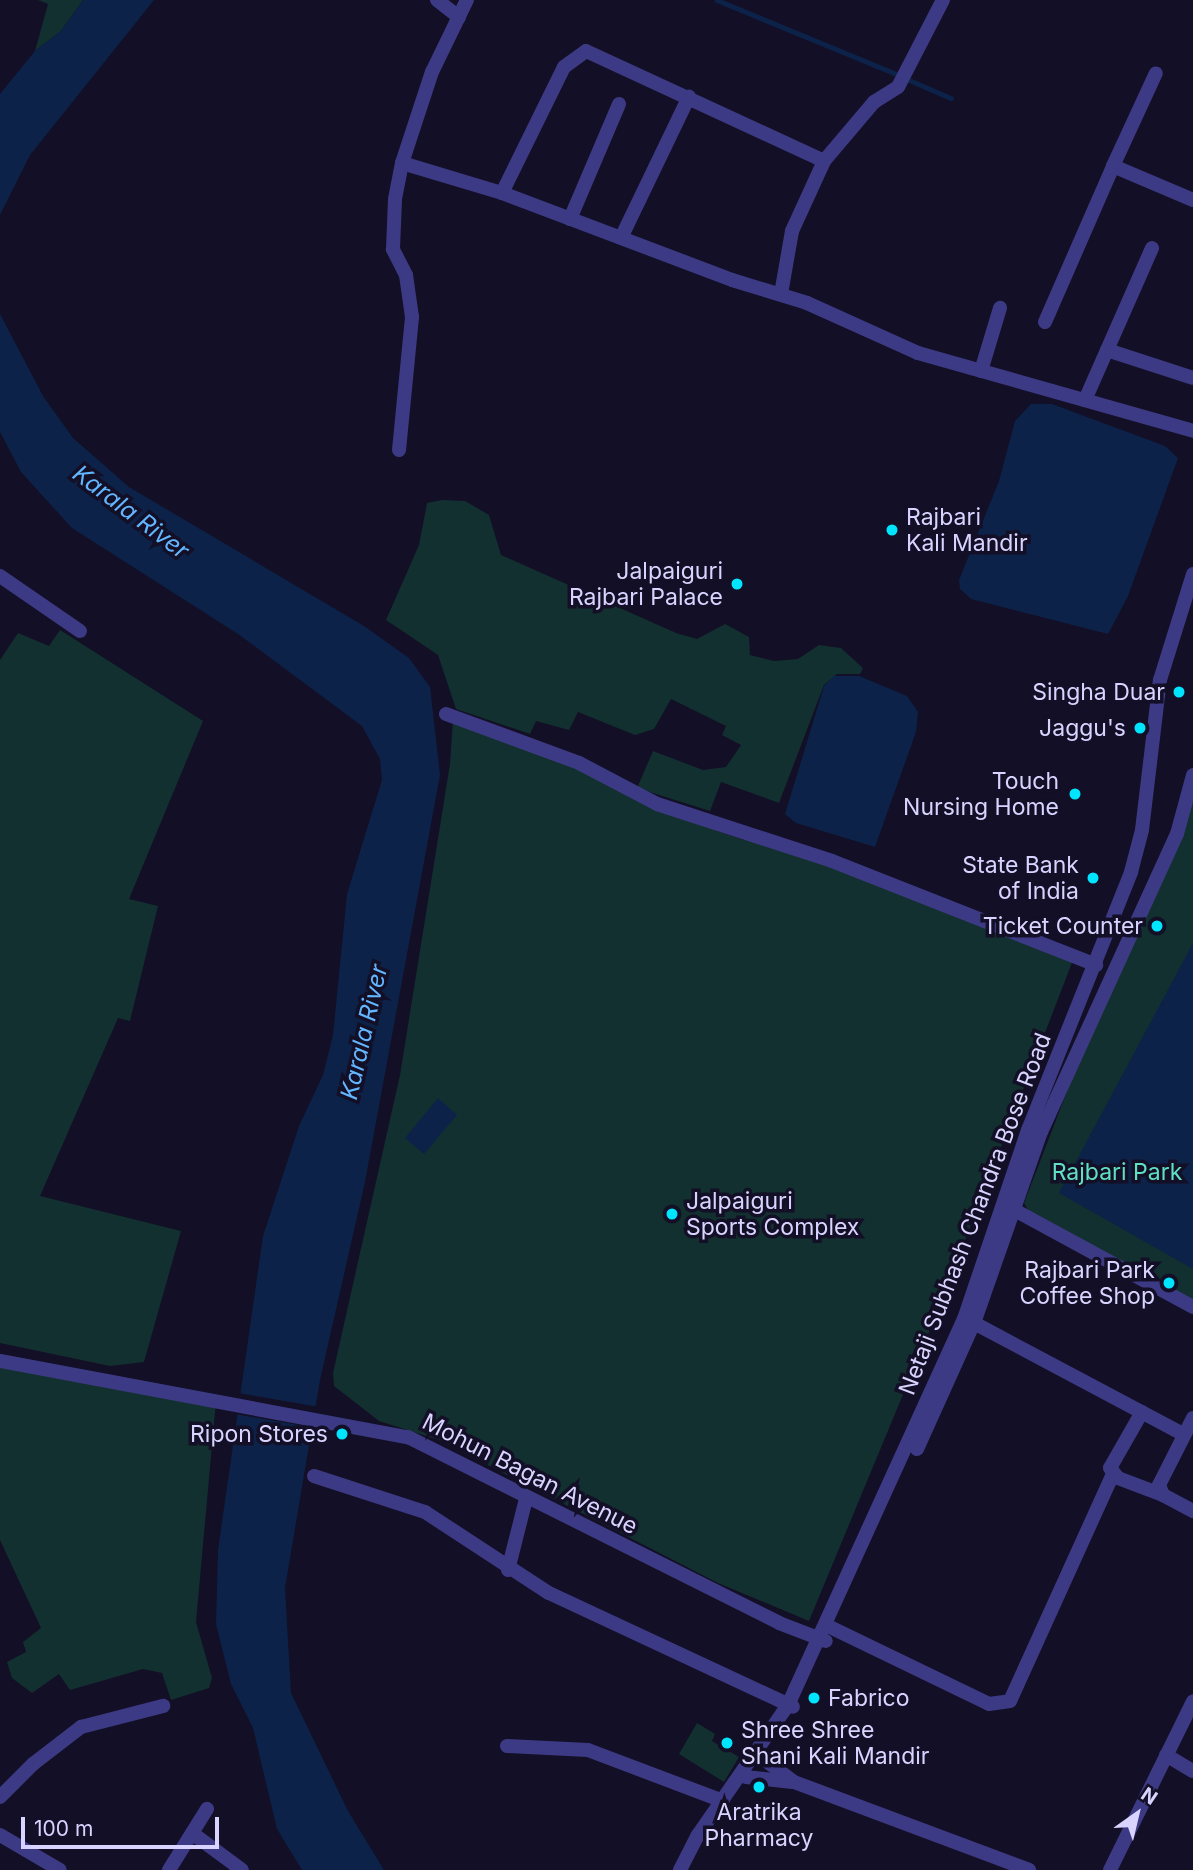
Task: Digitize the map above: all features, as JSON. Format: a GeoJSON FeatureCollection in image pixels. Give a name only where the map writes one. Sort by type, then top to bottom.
{"type":"FeatureCollection","features":[{"type":"Feature","properties":{"kind":"street"},"geometry":{"type":"LineString","coordinates":[[437,0],[459,17]]}},
{"type":"Feature","properties":{"kind":"street"},"geometry":{"type":"LineString","coordinates":[[399,450],[412,317],[411,292],[393,249],[392,231],[402,163],[432,72],[467,0]]}},
{"type":"Feature","properties":{"kind":"street"},"geometry":{"type":"LineString","coordinates":[[781,294],[785,251],[824,161],[874,102],[898,87],[943,0]]}},
{"type":"Feature","properties":{"kind":"street"},"geometry":{"type":"LineString","coordinates":[[502,193],[564,67],[578,53],[597,54],[824,161]]}},
{"type":"Feature","properties":{"kind":"street"},"geometry":{"type":"LineString","coordinates":[[1045,322],[1156,73]]}},
{"type":"Feature","properties":{"kind":"street"},"geometry":{"type":"LineString","coordinates":[[621,238],[689,97]]}},
{"type":"Feature","properties":{"kind":"street"},"geometry":{"type":"LineString","coordinates":[[570,219],[619,104]]}},
{"type":"Feature","properties":{"kind":"street"},"geometry":{"type":"LineString","coordinates":[[402,163],[502,193],[781,294],[897,346],[1193,430]]}},
{"type":"Feature","properties":{"kind":"street"},"geometry":{"type":"LineString","coordinates":[[1113,166],[1193,200]]}},
{"type":"Feature","properties":{"kind":"street"},"geometry":{"type":"LineString","coordinates":[[1085,400],[1153,248]]}},
{"type":"Feature","properties":{"kind":"street"},"geometry":{"type":"LineString","coordinates":[[981,371],[1000,308]]}},
{"type":"Feature","properties":{"kind":"street"},"geometry":{"type":"LineString","coordinates":[[1107,350],[1193,377]]}},
{"type":"Feature","properties":{"kind":"street","name":"Netaji Subhash Chandra Bose Road"},"geometry":{"type":"LineString","coordinates":[[683,1870],[700,1839],[746,1777],[790,1706],[974,1323],[1010,1207],[1028,1130],[1096,965],[1137,851],[1160,680],[1193,574]]}},
{"type":"Feature","properties":{"kind":"street"},"geometry":{"type":"LineString","coordinates":[[0,576],[80,631]]}},
{"type":"Feature","properties":{"kind":"street"},"geometry":{"type":"LineString","coordinates":[[446,714],[579,762],[657,804],[832,861],[1096,965]]}},
{"type":"Feature","properties":{"kind":"street","name":"Netaji Subhash Chandra Bose Road"},"geometry":{"type":"LineString","coordinates":[[823,1642],[934,1389],[1041,1132],[1177,834],[1193,775]]}},
{"type":"Feature","properties":{"kind":"street"},"geometry":{"type":"LineString","coordinates":[[1010,1207],[1193,1307]]}},
{"type":"Feature","properties":{"kind":"street"},"geometry":{"type":"LineString","coordinates":[[974,1323],[1183,1434]]}},
{"type":"Feature","properties":{"kind":"street","name":"Mohun Bagan Avenue"},"geometry":{"type":"LineString","coordinates":[[0,1361],[332,1420],[421,1442],[526,1499],[779,1623],[989,1704],[1010,1701],[1113,1474]]}},
{"type":"Feature","properties":{"kind":"street"},"geometry":{"type":"LineString","coordinates":[[1142,1412],[1112,1462],[1113,1474],[1193,1511]]}},
{"type":"Feature","properties":{"kind":"street"},"geometry":{"type":"LineString","coordinates":[[1163,1495],[1159,1491],[1161,1478],[1193,1418]]}},
{"type":"Feature","properties":{"kind":"street"},"geometry":{"type":"LineString","coordinates":[[314,1476],[425,1512],[508,1570],[790,1706]]}},
{"type":"Feature","properties":{"kind":"street"},"geometry":{"type":"LineString","coordinates":[[508,1570],[526,1499]]}},
{"type":"Feature","properties":{"kind":"street"},"geometry":{"type":"LineString","coordinates":[[1110,1870],[1193,1701]]}},
{"type":"Feature","properties":{"kind":"street"},"geometry":{"type":"LineString","coordinates":[[0,1797],[33,1764],[81,1727],[163,1706]]}},
{"type":"Feature","properties":{"kind":"street"},"geometry":{"type":"LineString","coordinates":[[507,1746],[588,1750],[723,1801]]}},
{"type":"Feature","properties":{"kind":"street"},"geometry":{"type":"LineString","coordinates":[[1166,1755],[1193,1772]]}},
{"type":"Feature","properties":{"kind":"street"},"geometry":{"type":"LineString","coordinates":[[759,1756],[794,1782],[995,1863],[1029,1870]]}},
{"type":"Feature","properties":{"kind":"street","name":"Netaji Subhash Chandra Bose Road"},"geometry":{"type":"LineString","coordinates":[[683,1870],[723,1801],[759,1756]]}},
{"type":"Feature","properties":{"kind":"street"},"geometry":{"type":"LineString","coordinates":[[746,1777],[794,1782]]}},
{"type":"Feature","properties":{"kind":"street"},"geometry":{"type":"LineString","coordinates":[[169,1870],[207,1809]]}},
{"type":"Feature","properties":{"kind":"street"},"geometry":{"type":"LineString","coordinates":[[192,1833],[242,1870]]}},
{"type":"Feature","properties":{"kind":"street"},"geometry":{"type":"LineString","coordinates":[[0,1835],[60,1870]]}},
{"type":"Feature","properties":{"kind":"green space"},"geometry":{"type":"Polygon","coordinates":[[[38,0],[83,0],[61,31],[35,51],[48,4],[38,0]]]}},
{"type":"Feature","properties":{"kind":"green space"},"geometry":{"type":"Polygon","coordinates":[[[442,500],[465,501],[489,515],[501,555],[676,633],[697,639],[725,624],[749,637],[750,655],[774,661],[798,659],[819,645],[841,648],[863,668],[860,674],[837,674],[824,685],[779,803],[721,782],[710,811],[637,788],[653,751],[703,770],[726,767],[741,745],[722,735],[726,726],[671,699],[654,729],[635,735],[578,712],[569,730],[536,721],[530,734],[456,709],[438,655],[386,620],[419,545],[427,503],[442,500]]]}},
{"type":"Feature","properties":{"kind":"green space"},"geometry":{"type":"Polygon","coordinates":[[[60,630],[203,721],[129,899],[158,906],[130,1021],[118,1018],[40,1196],[181,1231],[144,1362],[110,1366],[0,1343],[0,660],[18,633],[49,646],[60,630]]]}},
{"type":"Feature","properties":{"kind":"green space","name":"Jalpaiguri Sports Complex"},"geometry":{"type":"Polygon","coordinates":[[[453,719],[576,765],[717,831],[744,840],[748,836],[1073,960],[941,1303],[809,1621],[718,1583],[439,1440],[379,1421],[334,1386],[333,1373],[400,1075],[450,764],[453,719]]]}},
{"type":"Feature","properties":{"kind":"green space","name":"Rajbari Park"},"geometry":{"type":"Polygon","coordinates":[[[1193,801],[1193,1307],[1028,1210],[1024,1203],[1095,1019],[1193,801]]]}},
{"type":"Feature","properties":{"kind":"green space"},"geometry":{"type":"Polygon","coordinates":[[[0,1365],[216,1401],[196,1622],[212,1678],[209,1688],[171,1700],[162,1673],[143,1669],[70,1690],[59,1674],[32,1693],[12,1678],[7,1662],[26,1652],[23,1642],[41,1628],[0,1540],[0,1365]]]}},
{"type":"Feature","properties":{"kind":"green space"},"geometry":{"type":"Polygon","coordinates":[[[697,1723],[715,1734],[712,1741],[739,1757],[724,1782],[679,1754],[697,1723]]]}},
{"type":"Feature","properties":{"kind":"water"},"geometry":{"type":"Polygon","coordinates":[[[83,0],[154,0],[30,155],[0,215],[0,94],[35,51],[61,31],[83,0]]]}},
{"type":"Feature","properties":{"kind":"water","name":"Karala River"},"geometry":{"type":"Polygon","coordinates":[[[0,314],[43,396],[73,438],[129,487],[364,626],[409,658],[430,687],[440,775],[365,1182],[320,1380],[285,1588],[291,1693],[348,1811],[384,1870],[302,1870],[277,1829],[253,1728],[231,1684],[216,1624],[218,1550],[263,1236],[299,1126],[323,1075],[333,1035],[347,894],[382,780],[380,759],[362,726],[238,634],[72,528],[21,472],[0,432],[0,314]]]}},
{"type":"Feature","properties":{"kind":"water"},"geometry":{"type":"Polygon","coordinates":[[[1031,404],[1052,404],[1165,446],[1178,458],[1128,596],[1108,634],[971,599],[960,589],[959,580],[999,481],[1015,421],[1031,404]]]}},
{"type":"Feature","properties":{"kind":"water"},"geometry":{"type":"Polygon","coordinates":[[[834,676],[859,676],[907,696],[918,712],[916,732],[875,847],[796,823],[785,814],[824,686],[834,676]]]}},
{"type":"Feature","properties":{"kind":"water"},"geometry":{"type":"Polygon","coordinates":[[[1193,943],[1193,1269],[1059,1193],[1193,943]]]}},
{"type":"Feature","properties":{"kind":"water"},"geometry":{"type":"Polygon","coordinates":[[[438,1098],[457,1115],[424,1154],[405,1138],[438,1098]]]}},
{"type":"Feature","properties":{"kind":"pier"},"geometry":{"type":"Polygon","coordinates":[[[238,1393],[319,1407],[316,1428],[235,1414],[238,1393]]]}},
{"type":"Feature","properties":{"kind":"waterway"},"geometry":{"type":"LineString","coordinates":[[717,0],[899,75]]}},
{"type":"Feature","properties":{"kind":"waterway"},"geometry":{"type":"LineString","coordinates":[[907,79],[951,98]]}},
{"type":"Feature","properties":{"kind":"place","name":"Rajbari Kali Mandir"},"geometry":{"type":"Point","coordinates":[892,530]}},
{"type":"Feature","properties":{"kind":"place","name":"Jalpaiguri Rajbari Palace"},"geometry":{"type":"Point","coordinates":[737,584]}},
{"type":"Feature","properties":{"kind":"place","name":"Singha Duar"},"geometry":{"type":"Point","coordinates":[1179,692]}},
{"type":"Feature","properties":{"kind":"place","name":"Jaggu's"},"geometry":{"type":"Point","coordinates":[1140,728]}},
{"type":"Feature","properties":{"kind":"place","name":"Touch Nursing Home"},"geometry":{"type":"Point","coordinates":[1075,794]}},
{"type":"Feature","properties":{"kind":"place","name":"State Bank of India"},"geometry":{"type":"Point","coordinates":[1093,878]}},
{"type":"Feature","properties":{"kind":"place","name":"Ticket Counter"},"geometry":{"type":"Point","coordinates":[1157,926]}},
{"type":"Feature","properties":{"kind":"place","name":"Jalpaiguri Sports Complex"},"geometry":{"type":"Point","coordinates":[672,1214]}},
{"type":"Feature","properties":{"kind":"place","name":"Rajbari Park Coffee Shop"},"geometry":{"type":"Point","coordinates":[1169,1283]}},
{"type":"Feature","properties":{"kind":"place","name":"Ripon Stores"},"geometry":{"type":"Point","coordinates":[342,1434]}},
{"type":"Feature","properties":{"kind":"place","name":"Fabrico"},"geometry":{"type":"Point","coordinates":[814,1698]}},
{"type":"Feature","properties":{"kind":"place","name":"Shree Shree Shani Kali Mandir"},"geometry":{"type":"Point","coordinates":[727,1743]}},
{"type":"Feature","properties":{"kind":"place","name":"Aratrika Pharmacy"},"geometry":{"type":"Point","coordinates":[759,1787]}}]}
